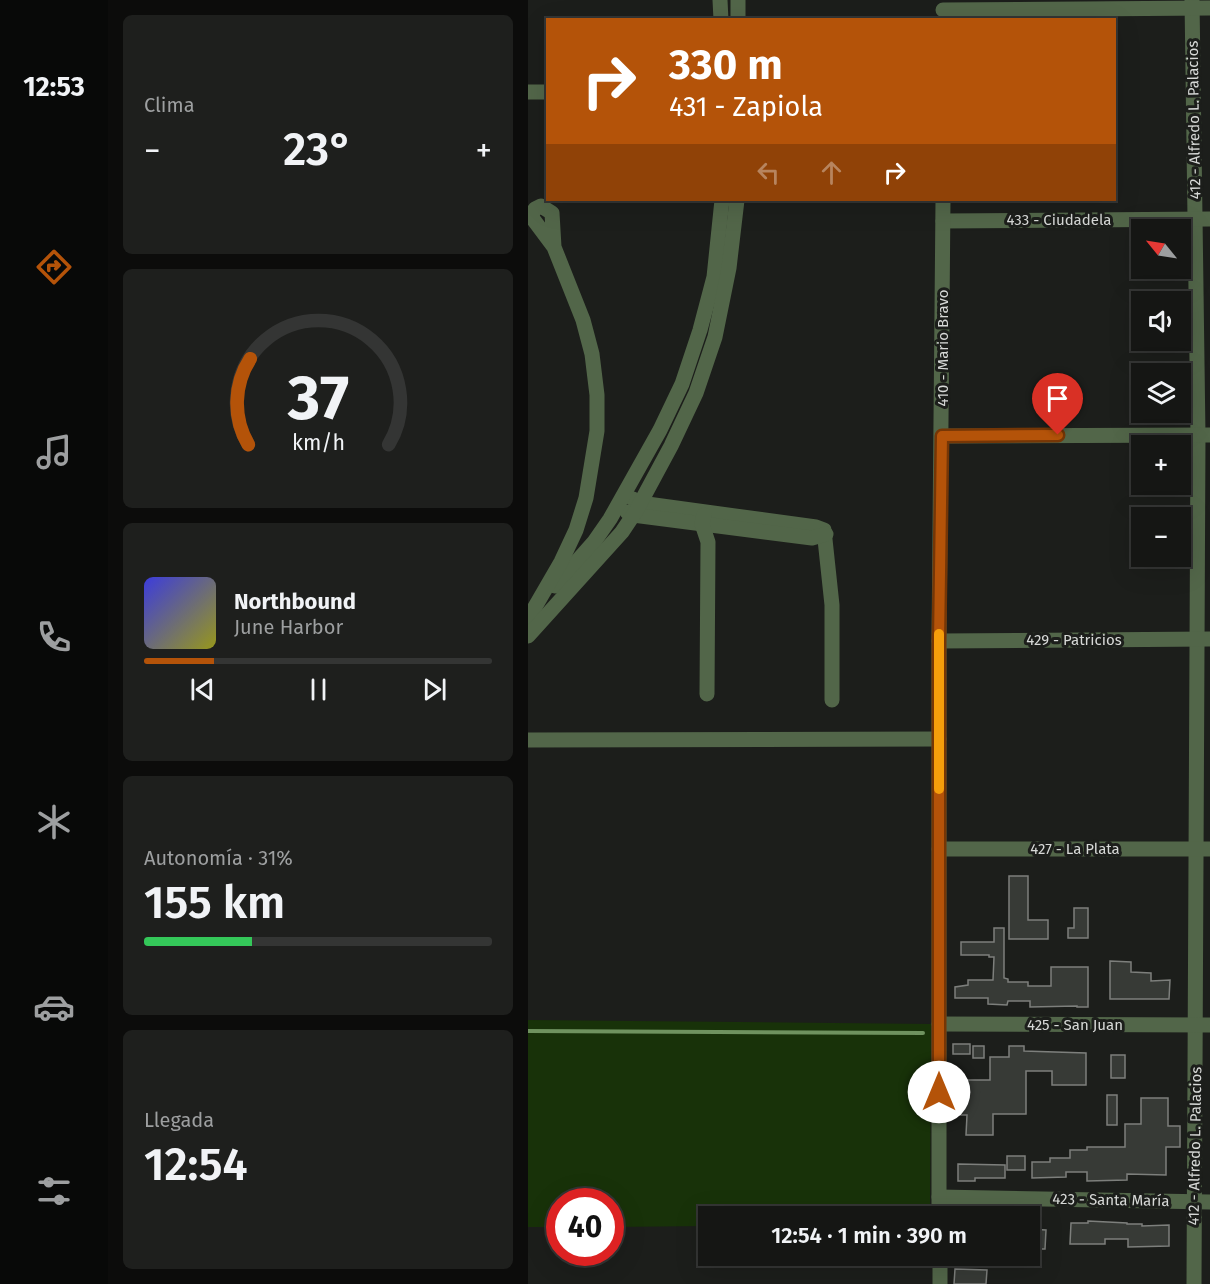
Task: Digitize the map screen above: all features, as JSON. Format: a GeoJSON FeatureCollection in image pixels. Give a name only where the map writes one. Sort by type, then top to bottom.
{"type":"FeatureCollection","features":[{"type":"Feature","properties":{"kind":"street"},"geometry":{"type":"LineString","coordinates":[[720,0],[721,18]]}},
{"type":"Feature","properties":{"kind":"street"},"geometry":{"type":"LineString","coordinates":[[738,0],[738,18]]}},
{"type":"Feature","properties":{"kind":"street"},"geometry":{"type":"LineString","coordinates":[[943,10],[1192,4],[1210,8]]}},
{"type":"Feature","properties":{"kind":"street","name":"412 - Alfredo L. Palacios"},"geometry":{"type":"LineString","coordinates":[[1192,4],[1202,219],[1204,435],[1203,1025],[1194,1202],[1194,1284]]}},
{"type":"Feature","properties":{"kind":"street"},"geometry":{"type":"LineString","coordinates":[[528,92],[546,92]]}},
{"type":"Feature","properties":{"kind":"street"},"geometry":{"type":"LineString","coordinates":[[529,625],[594,542],[621,501],[682,384],[714,277],[722,201]]}},
{"type":"Feature","properties":{"kind":"street"},"geometry":{"type":"LineString","coordinates":[[529,625],[622,532],[671,446],[696,393],[715,337],[729,268],[737,201]]}},
{"type":"Feature","properties":{"kind":"street","name":"410 - Mario Bravo"},"geometry":{"type":"LineString","coordinates":[[939,1206],[939,641],[943,201]]}},
{"type":"Feature","properties":{"kind":"street","name":"433 - Ciudadela"},"geometry":{"type":"LineString","coordinates":[[943,221],[1202,219]]}},
{"type":"Feature","properties":{"kind":"street"},"geometry":{"type":"LineString","coordinates":[[529,625],[576,530],[586,498],[597,430],[597,394],[592,354],[583,321],[554,247]]}},
{"type":"Feature","properties":{"kind":"street"},"geometry":{"type":"LineString","coordinates":[[942,436],[1204,435]]}},
{"type":"Feature","properties":{"kind":"street"},"geometry":{"type":"LineString","coordinates":[[621,501],[636,509],[703,518],[816,527],[824,530],[832,605],[832,700]]}},
{"type":"Feature","properties":{"kind":"street"},"geometry":{"type":"LineString","coordinates":[[703,518],[708,542],[707,694]]}},
{"type":"Feature","properties":{"kind":"street","name":"429 - Patricios"},"geometry":{"type":"LineString","coordinates":[[939,641],[1204,640]]}},
{"type":"Feature","properties":{"kind":"street"},"geometry":{"type":"LineString","coordinates":[[528,740],[939,739]]}},
{"type":"Feature","properties":{"kind":"street","name":"427 - La Plata"},"geometry":{"type":"LineString","coordinates":[[939,849],[1203,849]]}},
{"type":"Feature","properties":{"kind":"street","name":"425 - San Juan"},"geometry":{"type":"LineString","coordinates":[[939,1024],[1203,1025]]}},
{"type":"Feature","properties":{"kind":"street","name":"423 - Santa María"},"geometry":{"type":"LineString","coordinates":[[939,1197],[1210,1202]]}},
{"type":"Feature","properties":{"kind":"street"},"geometry":{"type":"LineString","coordinates":[[940,1266],[940,1284]]}},
{"type":"Feature","properties":{"kind":"green space"},"geometry":{"type":"Polygon","coordinates":[[[528,1020],[931,1024],[930,1206],[698,1206],[698,1226],[624,1227],[624,1188],[546,1188],[546,1227],[528,1227],[528,1020]]]}},
{"type":"Feature","properties":{"kind":"building"},"geometry":{"type":"Polygon","coordinates":[[[1009,876],[1028,876],[1028,920],[1048,920],[1048,939],[1009,939],[1009,876]]]}},
{"type":"Feature","properties":{"kind":"building"},"geometry":{"type":"Polygon","coordinates":[[[1074,908],[1088,908],[1088,938],[1068,938],[1068,928],[1074,928],[1074,908]]]}},
{"type":"Feature","properties":{"kind":"building"},"geometry":{"type":"Polygon","coordinates":[[[994,928],[1004,928],[1004,978],[1008,979],[1008,982],[1028,982],[1028,986],[1051,986],[1051,967],[1088,967],[1088,1007],[1030,1007],[1030,1001],[1008,1001],[1007,1005],[988,1004],[988,998],[955,998],[955,987],[968,985],[968,980],[993,980],[994,957],[961,955],[961,942],[994,942],[994,928]]]}},
{"type":"Feature","properties":{"kind":"building"},"geometry":{"type":"Polygon","coordinates":[[[1110,961],[1131,962],[1131,972],[1151,973],[1151,981],[1170,980],[1169,999],[1110,999],[1110,961]]]}},
{"type":"Feature","properties":{"kind":"building"},"geometry":{"type":"Polygon","coordinates":[[[953,1044],[970,1044],[970,1054],[953,1054],[953,1044]]]}},
{"type":"Feature","properties":{"kind":"building"},"geometry":{"type":"Polygon","coordinates":[[[973,1046],[984,1046],[984,1058],[973,1058],[973,1046]]]}},
{"type":"Feature","properties":{"kind":"building"},"geometry":{"type":"Polygon","coordinates":[[[1009,1046],[1024,1046],[1024,1051],[1086,1053],[1086,1085],[1052,1085],[1052,1071],[1026,1071],[1026,1114],[993,1114],[993,1135],[966,1135],[967,1115],[953,1115],[955,1080],[990,1080],[990,1057],[1009,1057],[1009,1046]]]}},
{"type":"Feature","properties":{"kind":"building"},"geometry":{"type":"Polygon","coordinates":[[[1111,1055],[1125,1055],[1125,1078],[1111,1078],[1111,1055]]]}},
{"type":"Feature","properties":{"kind":"building"},"geometry":{"type":"Polygon","coordinates":[[[1107,1095],[1117,1095],[1117,1125],[1107,1125],[1107,1095]]]}},
{"type":"Feature","properties":{"kind":"building"},"geometry":{"type":"Polygon","coordinates":[[[1141,1098],[1168,1098],[1168,1126],[1180,1126],[1180,1147],[1166,1147],[1166,1175],[1127,1174],[1127,1180],[1087,1181],[1087,1172],[1066,1172],[1066,1177],[1032,1178],[1032,1162],[1050,1162],[1050,1158],[1070,1158],[1070,1150],[1087,1150],[1087,1147],[1125,1147],[1125,1124],[1141,1124],[1141,1098]]]}},
{"type":"Feature","properties":{"kind":"building"},"geometry":{"type":"Polygon","coordinates":[[[1007,1156],[1025,1156],[1025,1170],[1007,1170],[1007,1156]]]}},
{"type":"Feature","properties":{"kind":"building"},"geometry":{"type":"Polygon","coordinates":[[[958,1164],[1005,1165],[1005,1178],[975,1178],[975,1181],[958,1181],[958,1164]]]}},
{"type":"Feature","properties":{"kind":"building"},"geometry":{"type":"Polygon","coordinates":[[[1088,1221],[1142,1224],[1142,1226],[1169,1225],[1169,1246],[1128,1247],[1128,1239],[1105,1239],[1105,1244],[1070,1244],[1071,1223],[1088,1223],[1088,1221]]]}},
{"type":"Feature","properties":{"kind":"building"},"geometry":{"type":"Polygon","coordinates":[[[1040,1230],[1046,1230],[1045,1249],[1040,1249],[1040,1230]]]}},
{"type":"Feature","properties":{"kind":"building"},"geometry":{"type":"Polygon","coordinates":[[[955,1269],[987,1270],[986,1284],[954,1284],[955,1269]]]}},
{"type":"Feature","properties":{"kind":"waterway"},"geometry":{"type":"LineString","coordinates":[[528,1031],[923,1033]]}},
{"type":"Feature","properties":{"kind":"slow traffic"},"geometry":{"type":"LineString","coordinates":[[939,634],[939,789]]}},
{"type":"Feature","properties":{"kind":"route"},"geometry":{"type":"LineString","coordinates":[[939,1092],[939,641],[942,436],[1058,435]]}}]}
